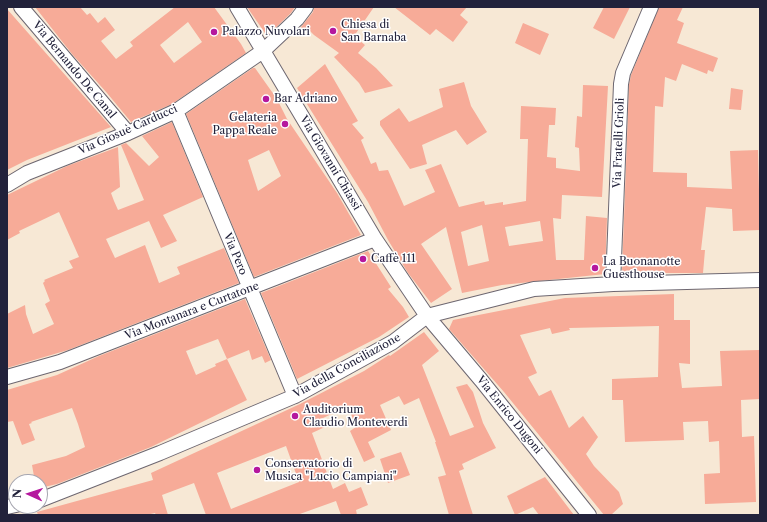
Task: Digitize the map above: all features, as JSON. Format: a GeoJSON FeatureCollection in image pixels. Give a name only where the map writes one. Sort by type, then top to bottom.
{"type":"FeatureCollection","features":[{"type":"Feature","properties":{"kind":"street","name":"Via Bernando De Canal"},"geometry":{"type":"LineString","coordinates":[[21,7],[128,133]]}},
{"type":"Feature","properties":{"kind":"street","name":"Via Giovanni Chiassi"},"geometry":{"type":"LineString","coordinates":[[237,7],[375,239],[427,316]]}},
{"type":"Feature","properties":{"kind":"street","name":"Via Giosuè Carducci"},"geometry":{"type":"LineString","coordinates":[[7,184],[27,173],[128,133],[176,111],[263,51],[297,19],[306,7]]}},
{"type":"Feature","properties":{"kind":"street","name":"Via Fratelli Grioli"},"geometry":{"type":"LineString","coordinates":[[613,284],[621,84],[623,73],[651,7]]}},
{"type":"Feature","properties":{"kind":"street","name":"Via Pero"},"geometry":{"type":"LineString","coordinates":[[176,111],[296,396]]}},
{"type":"Feature","properties":{"kind":"street","name":"Via Montanara e Curtatone"},"geometry":{"type":"LineString","coordinates":[[7,377],[60,362],[375,239]]}},
{"type":"Feature","properties":{"kind":"street","name":"Via della Conciliazione"},"geometry":{"type":"LineString","coordinates":[[48,497],[160,453],[296,396],[393,342],[427,316],[534,289],[613,284],[760,280]]}},
{"type":"Feature","properties":{"kind":"street","name":"Via Enrico Dugoni"},"geometry":{"type":"LineString","coordinates":[[427,316],[481,380],[590,515]]}},
{"type":"Feature","properties":{"kind":"building"},"geometry":{"type":"Polygon","coordinates":[[[35,7],[80,7],[87,15],[90,13],[98,23],[105,17],[115,30],[101,41],[116,59],[133,46],[130,42],[175,7],[214,7],[246,53],[172,104],[131,122],[72,54],[35,7]],[[188,22],[160,45],[174,63],[202,42],[188,22]]]}},
{"type":"Feature","properties":{"kind":"building"},"geometry":{"type":"Polygon","coordinates":[[[247,7],[295,7],[291,13],[267,36],[247,7]]]}},
{"type":"Feature","properties":{"kind":"building"},"geometry":{"type":"Polygon","coordinates":[[[314,7],[374,7],[354,36],[365,45],[358,53],[376,68],[393,86],[365,93],[359,83],[334,57],[339,53],[309,30],[307,31],[301,27],[313,12],[314,7]]]}},
{"type":"Feature","properties":{"kind":"building"},"geometry":{"type":"Polygon","coordinates":[[[394,7],[467,7],[460,15],[468,22],[453,42],[436,29],[430,35],[394,7]]]}},
{"type":"Feature","properties":{"kind":"building"},"geometry":{"type":"Polygon","coordinates":[[[604,7],[630,7],[614,39],[593,28],[604,7]]]}},
{"type":"Feature","properties":{"kind":"building"},"geometry":{"type":"Polygon","coordinates":[[[659,7],[683,7],[677,20],[684,23],[677,43],[718,58],[713,72],[708,70],[707,74],[682,64],[676,81],[665,77],[663,107],[655,106],[653,172],[687,173],[687,187],[732,189],[730,151],[758,150],[760,230],[733,231],[732,209],[706,207],[701,250],[705,250],[703,273],[622,272],[629,85],[631,75],[659,7]]]}},
{"type":"Feature","properties":{"kind":"building"},"geometry":{"type":"Polygon","coordinates":[[[7,9],[111,127],[27,160],[7,170],[7,9]]]}},
{"type":"Feature","properties":{"kind":"building"},"geometry":{"type":"Polygon","coordinates":[[[523,23],[549,34],[540,55],[515,43],[523,23]]]}},
{"type":"Feature","properties":{"kind":"building"},"geometry":{"type":"Polygon","coordinates":[[[325,64],[358,121],[352,124],[364,138],[361,140],[371,164],[376,162],[379,171],[388,170],[404,206],[435,192],[425,170],[441,164],[459,207],[484,201],[485,205],[503,202],[503,205],[526,201],[528,139],[520,139],[521,106],[556,108],[555,125],[549,125],[547,157],[556,158],[556,168],[580,171],[579,148],[575,147],[577,116],[582,117],[583,85],[608,86],[602,197],[562,195],[561,219],[553,218],[556,260],[584,260],[586,216],[607,218],[605,274],[502,285],[462,293],[446,227],[421,244],[452,289],[431,303],[408,273],[388,240],[368,202],[297,88],[325,64]],[[540,221],[505,227],[509,246],[543,241],[540,221]],[[482,225],[461,232],[468,266],[489,261],[482,225]]]}},
{"type":"Feature","properties":{"kind":"building"},"geometry":{"type":"Polygon","coordinates":[[[255,68],[277,99],[287,119],[337,193],[361,235],[254,277],[186,114],[255,68]],[[269,150],[248,160],[258,191],[281,176],[269,150]]]}},
{"type":"Feature","properties":{"kind":"building"},"geometry":{"type":"Polygon","coordinates":[[[464,82],[471,106],[487,132],[467,145],[456,130],[422,145],[427,164],[410,169],[380,125],[380,121],[399,108],[409,122],[443,107],[439,89],[464,82]]]}},
{"type":"Feature","properties":{"kind":"building"},"geometry":{"type":"Polygon","coordinates":[[[731,88],[743,90],[741,110],[729,109],[731,88]]]}},
{"type":"Feature","properties":{"kind":"building"},"geometry":{"type":"Polygon","coordinates":[[[172,122],[203,197],[163,215],[177,241],[161,248],[149,221],[106,239],[115,258],[145,245],[159,283],[180,274],[177,267],[224,248],[239,283],[68,350],[7,368],[7,314],[25,305],[26,314],[33,334],[54,324],[45,304],[50,301],[43,283],[45,281],[44,280],[73,268],[69,261],[79,257],[59,212],[19,231],[20,233],[7,240],[7,195],[67,166],[118,147],[120,187],[111,193],[118,210],[144,200],[121,145],[126,143],[149,166],[159,157],[142,136],[172,122]]]}},
{"type":"Feature","properties":{"kind":"building"},"geometry":{"type":"Polygon","coordinates":[[[368,251],[391,287],[388,289],[409,317],[379,337],[297,379],[261,293],[368,251]]]}},
{"type":"Feature","properties":{"kind":"building"},"geometry":{"type":"Polygon","coordinates":[[[674,294],[674,320],[690,320],[690,364],[679,363],[682,388],[722,386],[720,351],[759,350],[760,399],[741,400],[742,437],[754,436],[756,502],[705,504],[704,474],[720,473],[719,441],[709,442],[708,421],[683,422],[684,440],[625,442],[623,400],[612,400],[612,379],[658,377],[659,326],[569,328],[570,330],[552,334],[550,328],[520,335],[537,373],[528,377],[539,396],[551,390],[569,428],[583,416],[598,437],[586,454],[594,466],[619,492],[623,504],[611,515],[604,515],[504,392],[449,329],[453,320],[565,298],[674,294]]]}},
{"type":"Feature","properties":{"kind":"building"},"geometry":{"type":"Polygon","coordinates":[[[245,299],[271,360],[265,363],[262,356],[252,360],[249,350],[227,359],[247,400],[151,447],[57,484],[48,486],[48,474],[34,474],[32,465],[66,456],[85,447],[72,408],[31,422],[32,423],[29,424],[35,440],[22,445],[13,421],[7,422],[7,390],[57,375],[99,356],[245,299]],[[218,339],[186,351],[196,375],[216,366],[215,364],[227,359],[218,339]]]}},
{"type":"Feature","properties":{"kind":"building"},"geometry":{"type":"Polygon","coordinates":[[[424,332],[439,351],[422,365],[450,436],[474,427],[456,387],[467,384],[473,392],[483,423],[496,448],[462,464],[464,469],[459,471],[473,515],[449,515],[438,477],[446,475],[436,442],[419,398],[404,405],[399,396],[380,405],[391,430],[368,442],[375,457],[364,462],[350,431],[356,427],[348,406],[321,419],[325,427],[312,433],[333,489],[345,483],[349,492],[361,487],[368,505],[356,510],[357,515],[341,515],[336,501],[297,515],[206,515],[194,483],[162,495],[168,515],[156,515],[155,513],[146,515],[38,515],[48,514],[48,509],[153,480],[151,473],[300,404],[364,371],[389,355],[390,356],[424,332]],[[286,446],[217,473],[231,509],[299,482],[286,446]]]}},
{"type":"Feature","properties":{"kind":"building"},"geometry":{"type":"Polygon","coordinates":[[[401,452],[410,475],[388,483],[380,459],[401,452]]]}},
{"type":"Feature","properties":{"kind":"building"},"geometry":{"type":"Polygon","coordinates":[[[545,477],[574,515],[539,515],[533,507],[515,515],[507,496],[545,477]]]}},
{"type":"Feature","properties":{"kind":"place","name":"Chiesa di San Barnaba"},"geometry":{"type":"Point","coordinates":[333,31]}},
{"type":"Feature","properties":{"kind":"place","name":"Palazzo Nuvolari"},"geometry":{"type":"Point","coordinates":[214,32]}},
{"type":"Feature","properties":{"kind":"place","name":"Bar Adriano"},"geometry":{"type":"Point","coordinates":[266,99]}},
{"type":"Feature","properties":{"kind":"place","name":"Gelateria Pappa Reale"},"geometry":{"type":"Point","coordinates":[285,124]}},
{"type":"Feature","properties":{"kind":"place","name":"Caffè 111"},"geometry":{"type":"Point","coordinates":[363,259]}},
{"type":"Feature","properties":{"kind":"place","name":"La Buonanotte Guesthouse"},"geometry":{"type":"Point","coordinates":[595,268]}},
{"type":"Feature","properties":{"kind":"place","name":"Auditorium Claudio Monteverdi"},"geometry":{"type":"Point","coordinates":[295,416]}},
{"type":"Feature","properties":{"kind":"place","name":"Conservatorio di Musica \"Lucio Campiani\""},"geometry":{"type":"Point","coordinates":[257,470]}}]}
